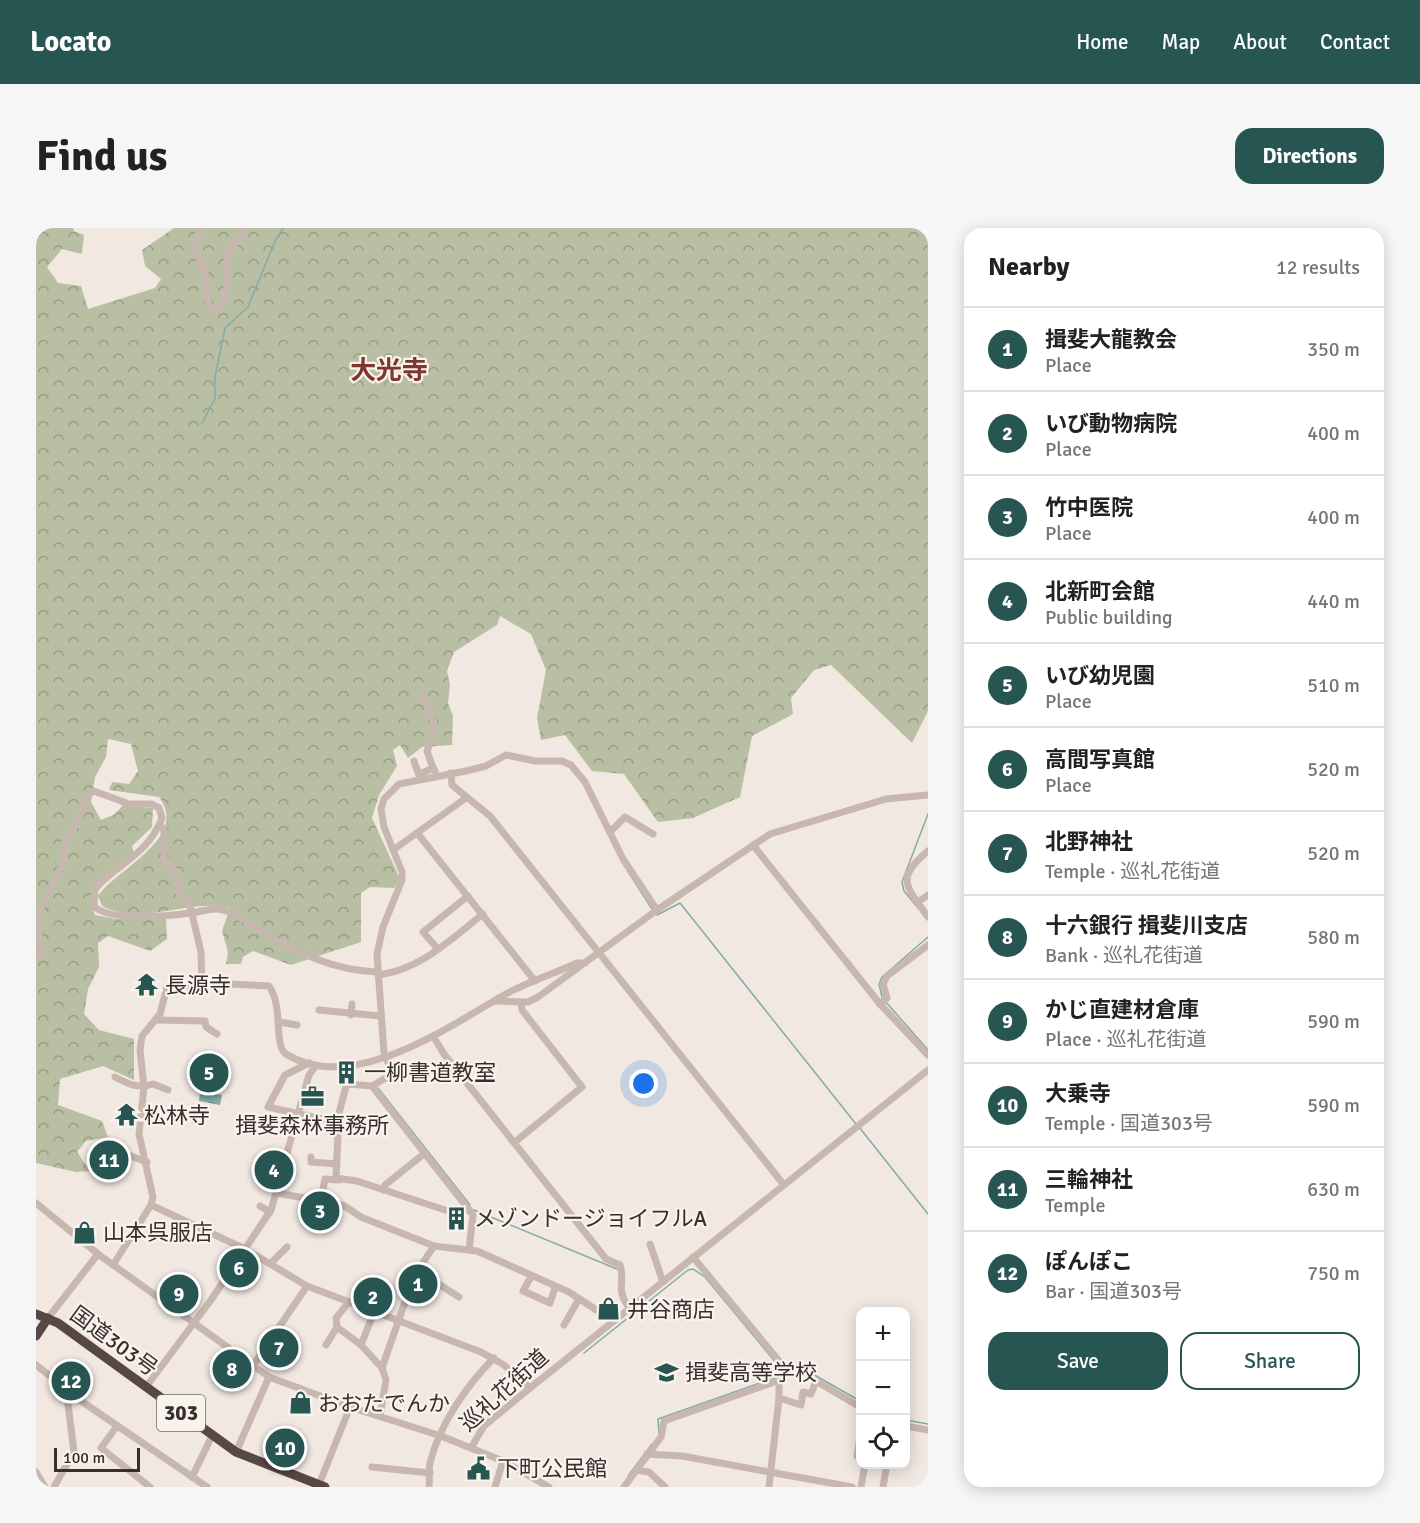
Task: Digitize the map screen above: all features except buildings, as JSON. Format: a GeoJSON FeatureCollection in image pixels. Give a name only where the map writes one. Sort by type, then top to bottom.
{"type":"FeatureCollection","features":[{"type":"Feature","properties":{"kind":"highway","name":"国道303号"},"geometry":{"type":"LineString","coordinates":[[36,1314],[48,1318],[236,1452],[321,1486]]}},
{"type":"Feature","properties":{"kind":"highway"},"geometry":{"type":"LineString","coordinates":[[36,1336],[48,1318]]}},
{"type":"Feature","properties":{"kind":"street"},"geometry":{"type":"LineString","coordinates":[[201,228],[196,239],[196,250],[206,278],[208,303],[212,309],[220,310],[227,286],[228,256],[244,228]]}},
{"type":"Feature","properties":{"kind":"street"},"geometry":{"type":"LineString","coordinates":[[423,696],[434,713],[433,739],[427,751],[435,772]]}},
{"type":"Feature","properties":{"kind":"street"},"geometry":{"type":"LineString","coordinates":[[339,1180],[336,1178],[339,1113],[348,1084],[372,1086],[393,1074],[386,1058],[377,974],[378,940],[402,880],[402,872],[384,827],[381,809],[384,799],[399,784],[435,772],[451,773],[486,766],[506,755],[535,761],[562,761],[577,769],[623,859],[657,910]]}},
{"type":"Feature","properties":{"kind":"street"},"geometry":{"type":"LineString","coordinates":[[414,761],[420,777]]}},
{"type":"Feature","properties":{"kind":"street"},"geometry":{"type":"LineString","coordinates":[[451,773],[452,785],[490,816],[784,1185]]}},
{"type":"Feature","properties":{"kind":"street"},"geometry":{"type":"LineString","coordinates":[[36,957],[42,952],[37,932],[39,911],[63,864],[65,841],[74,829],[90,793],[94,791],[129,804],[152,804],[162,813],[160,825],[139,853],[95,890],[94,906],[100,912],[120,916],[191,913],[216,909],[230,912],[260,931],[333,967],[377,974],[399,973],[438,949],[483,914]]}},
{"type":"Feature","properties":{"kind":"street"},"geometry":{"type":"LineString","coordinates":[[495,1001],[528,1002],[753,845],[789,827],[886,799],[928,795]]}},
{"type":"Feature","properties":{"kind":"street"},"geometry":{"type":"LineString","coordinates":[[393,850],[466,798]]}},
{"type":"Feature","properties":{"kind":"street"},"geometry":{"type":"LineString","coordinates":[[610,832],[625,817],[653,834]]}},
{"type":"Feature","properties":{"kind":"street"},"geometry":{"type":"LineString","coordinates":[[160,825],[164,830],[164,861],[173,868],[179,893],[187,901],[191,913],[201,952],[202,985]]}},
{"type":"Feature","properties":{"kind":"street"},"geometry":{"type":"LineString","coordinates":[[418,834],[535,981]]}},
{"type":"Feature","properties":{"kind":"street"},"geometry":{"type":"LineString","coordinates":[[753,845],[880,1004],[928,1055]]}},
{"type":"Feature","properties":{"kind":"street"},"geometry":{"type":"LineString","coordinates":[[928,851],[909,870],[907,888],[928,917]]}},
{"type":"Feature","properties":{"kind":"street"},"geometry":{"type":"LineString","coordinates":[[918,902],[928,895]]}},
{"type":"Feature","properties":{"kind":"street"},"geometry":{"type":"LineString","coordinates":[[438,949],[423,932],[468,896]]}},
{"type":"Feature","properties":{"kind":"street"},"geometry":{"type":"LineString","coordinates":[[880,1004],[886,998],[883,984],[887,976],[928,945]]}},
{"type":"Feature","properties":{"kind":"street"},"geometry":{"type":"LineString","coordinates":[[340,1123],[268,1107],[285,1075],[312,1065],[367,1063],[386,1058],[433,1036],[535,981],[577,963],[585,963]]}},
{"type":"Feature","properties":{"kind":"street"},"geometry":{"type":"LineString","coordinates":[[156,1020],[167,987],[269,986],[280,1022],[277,1041],[280,1047],[286,1054],[312,1065]]}},
{"type":"Feature","properties":{"kind":"street"},"geometry":{"type":"LineString","coordinates":[[351,1015],[352,1004]]}},
{"type":"Feature","properties":{"kind":"street"},"geometry":{"type":"LineString","coordinates":[[515,1142],[582,1087],[522,1010],[521,1004]]}},
{"type":"Feature","properties":{"kind":"street"},"geometry":{"type":"LineString","coordinates":[[319,1010],[351,1015],[380,1016]]}},
{"type":"Feature","properties":{"kind":"street"},"geometry":{"type":"LineString","coordinates":[[113,1265],[151,1205],[153,1188],[139,1134],[144,1087],[140,1050],[142,1036],[151,1022],[156,1020],[205,1021],[206,1027],[217,1034]]}},
{"type":"Feature","properties":{"kind":"street"},"geometry":{"type":"LineString","coordinates":[[280,1022],[297,1025]]}},
{"type":"Feature","properties":{"kind":"street"},"geometry":{"type":"LineString","coordinates":[[433,1036],[444,1054],[606,1259],[620,1265],[622,1298],[630,1309]]}},
{"type":"Feature","properties":{"kind":"street"},"geometry":{"type":"LineString","coordinates":[[146,1387],[270,1212],[312,1065]]}},
{"type":"Feature","properties":{"kind":"street","name":"巡礼花街道"},"geometry":{"type":"LineString","coordinates":[[36,1203],[98,1254],[269,1377],[471,1448],[484,1426],[530,1388],[928,1071]]}},
{"type":"Feature","properties":{"kind":"street"},"geometry":{"type":"LineString","coordinates":[[115,1077],[130,1085],[144,1087],[153,1084],[168,1090]]}},
{"type":"Feature","properties":{"kind":"street"},"geometry":{"type":"LineString","coordinates":[[372,1086],[469,1209],[473,1221],[469,1250]]}},
{"type":"Feature","properties":{"kind":"street"},"geometry":{"type":"LineString","coordinates":[[120,1152],[147,1162]]}},
{"type":"Feature","properties":{"kind":"street"},"geometry":{"type":"LineString","coordinates":[[383,1190],[385,1185],[425,1153]]}},
{"type":"Feature","properties":{"kind":"street"},"geometry":{"type":"LineString","coordinates":[[311,1158],[311,1162],[337,1164]]}},
{"type":"Feature","properties":{"kind":"street"},"geometry":{"type":"LineString","coordinates":[[259,1159],[285,1165]]}},
{"type":"Feature","properties":{"kind":"street"},"geometry":{"type":"LineString","coordinates":[[321,1200],[325,1179],[357,1181],[444,1210],[469,1209]]}},
{"type":"Feature","properties":{"kind":"street"},"geometry":{"type":"LineString","coordinates":[[277,1193],[343,1205],[361,1217],[434,1246],[477,1251],[579,1299],[614,1322]]}},
{"type":"Feature","properties":{"kind":"street"},"geometry":{"type":"LineString","coordinates":[[151,1205],[245,1249],[307,1286],[494,1358],[530,1388]]}},
{"type":"Feature","properties":{"kind":"street"},"geometry":{"type":"LineString","coordinates":[[260,1206],[270,1212]]}},
{"type":"Feature","properties":{"kind":"street"},"geometry":{"type":"LineString","coordinates":[[650,1244],[663,1282]]}},
{"type":"Feature","properties":{"kind":"street"},"geometry":{"type":"LineString","coordinates":[[382,1368],[414,1276],[434,1246]]}},
{"type":"Feature","properties":{"kind":"street"},"geometry":{"type":"LineString","coordinates":[[271,1263],[286,1247]]}},
{"type":"Feature","properties":{"kind":"street"},"geometry":{"type":"LineString","coordinates":[[48,1318],[98,1254]]}},
{"type":"Feature","properties":{"kind":"street"},"geometry":{"type":"LineString","coordinates":[[693,1257],[779,1361],[779,1398],[769,1487]]}},
{"type":"Feature","properties":{"kind":"street"},"geometry":{"type":"LineString","coordinates":[[414,1276],[437,1283],[459,1297]]}},
{"type":"Feature","properties":{"kind":"street"},"geometry":{"type":"LineString","coordinates":[[531,1277],[523,1291],[550,1303],[555,1288]]}},
{"type":"Feature","properties":{"kind":"street"},"geometry":{"type":"LineString","coordinates":[[252,1366],[307,1286]]}},
{"type":"Feature","properties":{"kind":"street"},"geometry":{"type":"LineString","coordinates":[[564,1325],[579,1299]]}},
{"type":"Feature","properties":{"kind":"street"},"geometry":{"type":"LineString","coordinates":[[326,1345],[337,1327],[336,1318],[349,1302]]}},
{"type":"Feature","properties":{"kind":"street"},"geometry":{"type":"LineString","coordinates":[[361,1345],[374,1312]]}},
{"type":"Feature","properties":{"kind":"street"},"geometry":{"type":"LineString","coordinates":[[337,1327],[361,1345],[382,1368],[386,1380],[380,1416]]}},
{"type":"Feature","properties":{"kind":"street"},"geometry":{"type":"LineString","coordinates":[[429,1487],[430,1465],[441,1436],[477,1375],[494,1358]]}},
{"type":"Feature","properties":{"kind":"street"},"geometry":{"type":"LineString","coordinates":[[36,1365],[117,1426],[207,1487]]}},
{"type":"Feature","properties":{"kind":"street"},"geometry":{"type":"LineString","coordinates":[[236,1452],[269,1377]]}},
{"type":"Feature","properties":{"kind":"street"},"geometry":{"type":"LineString","coordinates":[[624,1487],[661,1437],[664,1421],[780,1380]]}},
{"type":"Feature","properties":{"kind":"street"},"geometry":{"type":"LineString","coordinates":[[779,1398],[801,1405],[803,1392],[811,1394],[816,1381],[856,1404]]}},
{"type":"Feature","properties":{"kind":"street"},"geometry":{"type":"LineString","coordinates":[[54,1487],[74,1452],[66,1388]]}},
{"type":"Feature","properties":{"kind":"street"},"geometry":{"type":"LineString","coordinates":[[321,1486],[350,1407]]}},
{"type":"Feature","properties":{"kind":"street"},"geometry":{"type":"LineString","coordinates":[[117,1426],[101,1448],[150,1487]]}},
{"type":"Feature","properties":{"kind":"street"},"geometry":{"type":"LineString","coordinates":[[910,1427],[928,1430]]}},
{"type":"Feature","properties":{"kind":"street"},"geometry":{"type":"LineString","coordinates":[[191,1487],[212,1436]]}},
{"type":"Feature","properties":{"kind":"street"},"geometry":{"type":"LineString","coordinates":[[471,1448],[503,1461],[549,1487]]}},
{"type":"Feature","properties":{"kind":"street"},"geometry":{"type":"LineString","coordinates":[[647,1455],[682,1456],[852,1487]]}},
{"type":"Feature","properties":{"kind":"street"},"geometry":{"type":"LineString","coordinates":[[495,1487],[503,1461]]}},
{"type":"Feature","properties":{"kind":"street"},"geometry":{"type":"LineString","coordinates":[[372,1467],[430,1473]]}},
{"type":"Feature","properties":{"kind":"street"},"geometry":{"type":"LineString","coordinates":[[861,1487],[864,1469]]}},
{"type":"Feature","properties":{"kind":"street"},"geometry":{"type":"LineString","coordinates":[[883,1487],[886,1469]]}},
{"type":"Feature","properties":{"kind":"street"},"geometry":{"type":"LineString","coordinates":[[636,1470],[649,1472],[665,1487]]}},
{"type":"Feature","properties":{"kind":"street"},"geometry":{"type":"LineString","coordinates":[[36,1472],[45,1487]]}},
{"type":"Feature","properties":{"kind":"green space"},"geometry":{"type":"Polygon","coordinates":[[[36,228],[73,228],[74,231],[84,235],[82,254],[62,249],[47,267],[58,283],[81,286],[88,309],[155,288],[161,279],[145,266],[142,250],[174,228],[928,228],[928,711],[912,743],[831,665],[814,670],[791,698],[793,714],[752,736],[740,797],[693,818],[658,822],[624,774],[592,771],[565,735],[541,740],[537,718],[546,670],[531,634],[500,616],[497,625],[454,652],[447,671],[450,685],[448,703],[453,716],[452,745],[422,747],[408,758],[400,745],[393,750],[397,766],[379,795],[372,818],[400,879],[394,888],[370,887],[361,893],[361,942],[291,965],[253,951],[243,957],[241,964],[226,964],[228,952],[222,931],[230,908],[198,906],[134,914],[118,912],[102,906],[98,896],[147,852],[158,839],[165,826],[166,812],[159,797],[109,790],[112,782],[129,784],[138,771],[131,744],[108,739],[106,757],[95,777],[91,802],[101,820],[115,814],[123,805],[153,808],[152,827],[132,846],[134,853],[109,872],[96,886],[92,895],[95,915],[115,919],[166,919],[167,939],[150,951],[108,936],[98,943],[99,967],[88,989],[84,1014],[99,1030],[134,1039],[134,1080],[103,1066],[60,1079],[58,1105],[102,1121],[108,1137],[86,1141],[77,1152],[90,1171],[76,1172],[36,1163],[36,228]]]}},
{"type":"Feature","properties":{"kind":"water"},"geometry":{"type":"Polygon","coordinates":[[[200,1091],[222,1095],[220,1105],[199,1101],[200,1091]]]}},
{"type":"Feature","properties":{"kind":"waterway"},"geometry":{"type":"LineString","coordinates":[[202,423],[215,399],[215,377],[225,328],[248,307],[275,241],[283,228]]}},
{"type":"Feature","properties":{"kind":"waterway"},"geometry":{"type":"LineString","coordinates":[[918,908],[904,891],[902,882],[928,814]]}},
{"type":"Feature","properties":{"kind":"waterway"},"geometry":{"type":"LineString","coordinates":[[627,870],[652,909]]}},
{"type":"Feature","properties":{"kind":"waterway"},"geometry":{"type":"LineString","coordinates":[[657,915],[680,903],[856,1124]]}},
{"type":"Feature","properties":{"kind":"waterway"},"geometry":{"type":"LineString","coordinates":[[882,997],[879,984],[882,977],[928,937]]}},
{"type":"Feature","properties":{"kind":"waterway"},"geometry":{"type":"LineString","coordinates":[[885,1001],[928,1050]]}},
{"type":"Feature","properties":{"kind":"waterway"},"geometry":{"type":"LineString","coordinates":[[378,1088],[470,1205]]}},
{"type":"Feature","properties":{"kind":"waterway"},"geometry":{"type":"LineString","coordinates":[[859,1127],[928,1214]]}},
{"type":"Feature","properties":{"kind":"waterway"},"geometry":{"type":"LineString","coordinates":[[474,1210],[617,1269]]}},
{"type":"Feature","properties":{"kind":"waterway"},"geometry":{"type":"LineString","coordinates":[[584,1353],[688,1270],[693,1269],[705,1277],[777,1364]]}},
{"type":"Feature","properties":{"kind":"waterway"},"geometry":{"type":"LineString","coordinates":[[785,1366],[804,1369],[856,1399]]}},
{"type":"Feature","properties":{"kind":"waterway"},"geometry":{"type":"LineString","coordinates":[[659,1433],[658,1419],[774,1378],[777,1367]]}},
{"type":"Feature","properties":{"kind":"waterway"},"geometry":{"type":"LineString","coordinates":[[910,1421],[928,1424]]}},
{"type":"Feature","properties":{"kind":"waterway"},"geometry":{"type":"LineString","coordinates":[[628,1476],[652,1444]]}},
{"type":"Feature","properties":{"kind":"place","name":"長源寺"},"geometry":{"type":"Point","coordinates":[147,985]}},
{"type":"Feature","properties":{"kind":"place","name":"一柳書道教室"},"geometry":{"type":"Point","coordinates":[346,1072]}},
{"type":"Feature","properties":{"kind":"place","name":"いび幼児園"},"geometry":{"type":"Point","coordinates":[209,1073]}},
{"type":"Feature","properties":{"kind":"place","name":"揖斐森林事務所"},"geometry":{"type":"Point","coordinates":[312,1096]}},
{"type":"Feature","properties":{"kind":"place","name":"松林寺"},"geometry":{"type":"Point","coordinates":[126,1115]}},
{"type":"Feature","properties":{"kind":"place","name":"三輪神社"},"geometry":{"type":"Point","coordinates":[109,1160]}},
{"type":"Feature","properties":{"kind":"place","name":"北新町会館"},"geometry":{"type":"Point","coordinates":[274,1170]}},
{"type":"Feature","properties":{"kind":"place","name":"竹中医院"},"geometry":{"type":"Point","coordinates":[320,1211]}},
{"type":"Feature","properties":{"kind":"place","name":"メゾンドージョイフルA"},"geometry":{"type":"Point","coordinates":[456,1218]}},
{"type":"Feature","properties":{"kind":"place","name":"山本呉服店"},"geometry":{"type":"Point","coordinates":[85,1232]}},
{"type":"Feature","properties":{"kind":"place","name":"高間写真館"},"geometry":{"type":"Point","coordinates":[239,1268]}},
{"type":"Feature","properties":{"kind":"place","name":"揖斐大龍教会"},"geometry":{"type":"Point","coordinates":[418,1284]}},
{"type":"Feature","properties":{"kind":"place","name":"かじ直建材倉庫"},"geometry":{"type":"Point","coordinates":[179,1294]}},
{"type":"Feature","properties":{"kind":"place","name":"いび動物病院"},"geometry":{"type":"Point","coordinates":[373,1297]}},
{"type":"Feature","properties":{"kind":"place","name":"井谷商店"},"geometry":{"type":"Point","coordinates":[609,1309]}},
{"type":"Feature","properties":{"kind":"place","name":"北野神社"},"geometry":{"type":"Point","coordinates":[279,1348]}},
{"type":"Feature","properties":{"kind":"place","name":"十六銀行 揖斐川支店"},"geometry":{"type":"Point","coordinates":[232,1369]}},
{"type":"Feature","properties":{"kind":"place","name":"揖斐高等学校"},"geometry":{"type":"Point","coordinates":[667,1372]}},
{"type":"Feature","properties":{"kind":"place","name":"ぽんぽこ"},"geometry":{"type":"Point","coordinates":[71,1381]}},
{"type":"Feature","properties":{"kind":"place","name":"おおたでんか"},"geometry":{"type":"Point","coordinates":[300,1403]}},
{"type":"Feature","properties":{"kind":"place","name":"大乗寺"},"geometry":{"type":"Point","coordinates":[285,1448]}},
{"type":"Feature","properties":{"kind":"place","name":"下町公民館"},"geometry":{"type":"Point","coordinates":[479,1468]}},
{"type":"Feature","properties":{"kind":"district","name":"大光寺"},"geometry":{"type":"Point","coordinates":[389,371]}}]}
